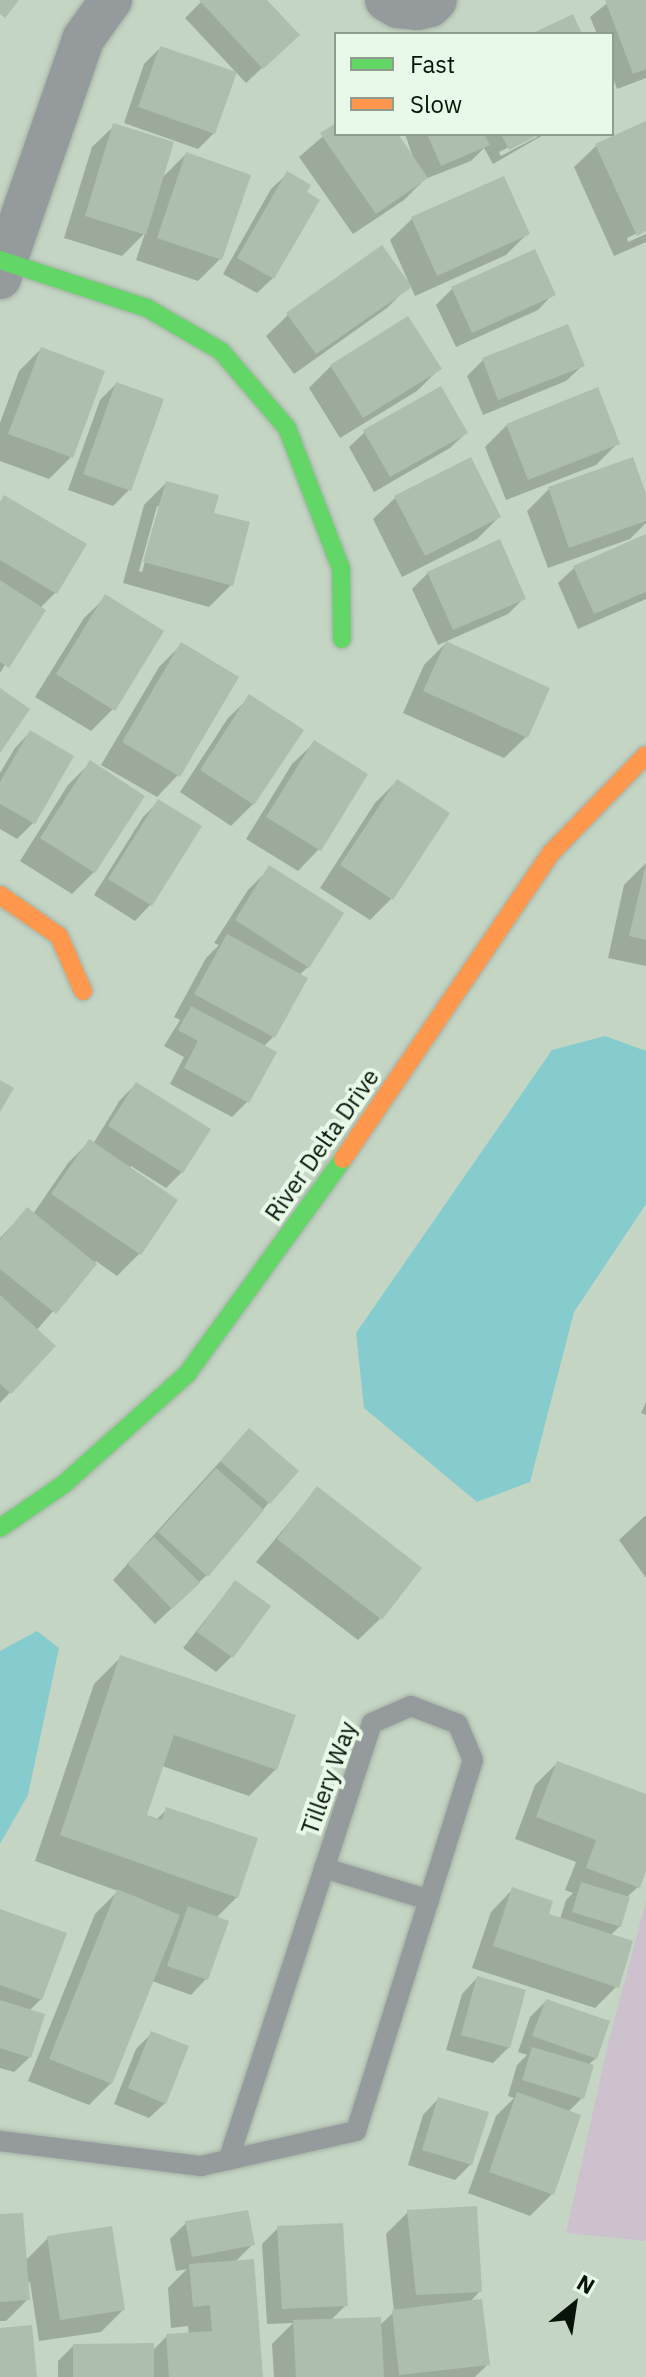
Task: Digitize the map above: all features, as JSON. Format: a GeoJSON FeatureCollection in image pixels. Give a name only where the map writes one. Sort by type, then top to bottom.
{"type":"FeatureCollection","features":[{"type":"Feature","properties":{"kind":"street"},"geometry":{"type":"LineString","coordinates":[[111,0],[83,39],[2,266],[147,308],[221,351],[287,428],[341,569],[342,639]]}},
{"type":"Feature","properties":{"kind":"street"},"geometry":{"type":"LineString","coordinates":[[386,0],[398,7],[417,9],[430,6],[436,0]]}},
{"type":"Feature","properties":{"kind":"street","name":"River Delta Drive"},"geometry":{"type":"LineString","coordinates":[[0,1528],[64,1484],[187,1374],[309,1209],[552,852],[646,755]]}},
{"type":"Feature","properties":{"kind":"street"},"geometry":{"type":"LineString","coordinates":[[0,895],[59,936],[83,991]]}},
{"type":"Feature","properties":{"kind":"lane","name":"Tillery Way"},"geometry":{"type":"LineString","coordinates":[[411,1706],[458,1724],[473,1760],[356,2131],[228,2160],[372,1723],[411,1706]]}},
{"type":"Feature","properties":{"kind":"lane"},"geometry":{"type":"LineString","coordinates":[[324,1868],[429,1900]]}},
{"type":"Feature","properties":{"kind":"lane"},"geometry":{"type":"LineString","coordinates":[[0,2141],[201,2166],[228,2160]]}},
{"type":"Feature","properties":{"kind":"shaded area"},"geometry":{"type":"Polygon","coordinates":[[[646,1901],[646,2241],[566,2233],[608,2044],[646,1901]]]}},
{"type":"Feature","properties":{"kind":"water"},"geometry":{"type":"Polygon","coordinates":[[[605,1036],[646,1051],[646,1204],[574,1312],[530,1482],[477,1502],[364,1408],[356,1333],[552,1050],[605,1036]]]}},
{"type":"Feature","properties":{"kind":"water"},"geometry":{"type":"Polygon","coordinates":[[[37,1631],[59,1648],[28,1795],[0,1844],[0,1651],[37,1631]]]}},
{"type":"Feature","properties":{"kind":"building"},"geometry":{"type":"Polygon","coordinates":[[[0,0],[19,0],[5,18],[0,14],[0,0]]]}},
{"type":"Feature","properties":{"kind":"building"},"geometry":{"type":"Polygon","coordinates":[[[199,0],[267,0],[300,35],[263,69],[199,0]]]}},
{"type":"Feature","properties":{"kind":"building"},"geometry":{"type":"Polygon","coordinates":[[[605,0],[646,0],[646,69],[633,74],[605,0]]]}},
{"type":"Feature","properties":{"kind":"building"},"geometry":{"type":"Polygon","coordinates":[[[573,14],[581,32],[535,32],[573,14]]]}},
{"type":"Feature","properties":{"kind":"building"},"geometry":{"type":"Polygon","coordinates":[[[160,46],[237,72],[215,134],[138,107],[160,46]]]}},
{"type":"Feature","properties":{"kind":"building"},"geometry":{"type":"Polygon","coordinates":[[[646,121],[646,231],[637,236],[595,144],[646,121]]]}},
{"type":"Feature","properties":{"kind":"building"},"geometry":{"type":"Polygon","coordinates":[[[113,123],[174,142],[146,235],[85,216],[113,123]]]}},
{"type":"Feature","properties":{"kind":"building"},"geometry":{"type":"Polygon","coordinates":[[[334,124],[334,136],[399,136],[428,178],[376,214],[320,133],[334,124]]]}},
{"type":"Feature","properties":{"kind":"building"},"geometry":{"type":"Polygon","coordinates":[[[428,136],[485,136],[490,145],[441,166],[428,136]]]}},
{"type":"Feature","properties":{"kind":"building"},"geometry":{"type":"Polygon","coordinates":[[[502,136],[536,136],[509,150],[502,136]]]}},
{"type":"Feature","properties":{"kind":"building"},"geometry":{"type":"Polygon","coordinates":[[[186,152],[251,175],[222,260],[157,238],[186,152]]]}},
{"type":"Feature","properties":{"kind":"building"},"geometry":{"type":"Polygon","coordinates":[[[287,171],[311,185],[307,192],[320,200],[274,279],[237,258],[287,171]]]}},
{"type":"Feature","properties":{"kind":"building"},"geometry":{"type":"Polygon","coordinates":[[[504,176],[530,234],[437,276],[411,217],[504,176]]]}},
{"type":"Feature","properties":{"kind":"building"},"geometry":{"type":"Polygon","coordinates":[[[382,245],[412,287],[316,354],[286,313],[382,245]]]}},
{"type":"Feature","properties":{"kind":"building"},"geometry":{"type":"Polygon","coordinates":[[[535,249],[556,295],[472,333],[451,287],[535,249]]]}},
{"type":"Feature","properties":{"kind":"building"},"geometry":{"type":"Polygon","coordinates":[[[408,316],[442,369],[363,418],[330,365],[408,316]]]}},
{"type":"Feature","properties":{"kind":"building"},"geometry":{"type":"Polygon","coordinates":[[[568,324],[585,366],[498,400],[482,358],[568,324]]]}},
{"type":"Feature","properties":{"kind":"building"},"geometry":{"type":"Polygon","coordinates":[[[41,347],[105,371],[73,458],[8,434],[41,347]]]}},
{"type":"Feature","properties":{"kind":"building"},"geometry":{"type":"Polygon","coordinates":[[[116,382],[164,399],[131,491],[83,474],[116,382]]]}},
{"type":"Feature","properties":{"kind":"building"},"geometry":{"type":"Polygon","coordinates":[[[441,386],[468,433],[390,477],[363,430],[441,386]]]}},
{"type":"Feature","properties":{"kind":"building"},"geometry":{"type":"Polygon","coordinates":[[[598,387],[620,444],[528,480],[506,424],[598,387]]]}},
{"type":"Feature","properties":{"kind":"building"},"geometry":{"type":"Polygon","coordinates":[[[471,457],[501,517],[425,556],[394,496],[471,457]]]}},
{"type":"Feature","properties":{"kind":"building"},"geometry":{"type":"Polygon","coordinates":[[[633,457],[646,494],[646,521],[569,548],[548,487],[633,457]]]}},
{"type":"Feature","properties":{"kind":"building"},"geometry":{"type":"Polygon","coordinates":[[[166,481],[219,495],[214,513],[250,522],[233,586],[143,562],[166,481]]]}},
{"type":"Feature","properties":{"kind":"building"},"geometry":{"type":"Polygon","coordinates":[[[4,495],[87,544],[57,594],[0,560],[0,502],[4,495]]]}},
{"type":"Feature","properties":{"kind":"building"},"geometry":{"type":"Polygon","coordinates":[[[646,534],[646,592],[594,614],[573,566],[646,534]]]}},
{"type":"Feature","properties":{"kind":"building"},"geometry":{"type":"Polygon","coordinates":[[[500,539],[526,599],[453,630],[427,572],[500,539]]]}},
{"type":"Feature","properties":{"kind":"building"},"geometry":{"type":"Polygon","coordinates":[[[0,580],[46,610],[9,668],[0,662],[0,580]]]}},
{"type":"Feature","properties":{"kind":"building"},"geometry":{"type":"Polygon","coordinates":[[[105,594],[164,631],[115,711],[56,674],[105,594]]]}},
{"type":"Feature","properties":{"kind":"building"},"geometry":{"type":"Polygon","coordinates":[[[446,641],[550,688],[528,738],[423,691],[446,641]]]}},
{"type":"Feature","properties":{"kind":"building"},"geometry":{"type":"Polygon","coordinates":[[[181,642],[239,677],[180,777],[122,742],[181,642]]]}},
{"type":"Feature","properties":{"kind":"building"},"geometry":{"type":"Polygon","coordinates":[[[0,688],[30,709],[0,753],[0,688]]]}},
{"type":"Feature","properties":{"kind":"building"},"geometry":{"type":"Polygon","coordinates":[[[249,694],[304,730],[254,805],[200,770],[249,694]]]}},
{"type":"Feature","properties":{"kind":"building"},"geometry":{"type":"Polygon","coordinates":[[[30,730],[74,756],[35,824],[0,804],[0,782],[30,730]]]}},
{"type":"Feature","properties":{"kind":"building"},"geometry":{"type":"Polygon","coordinates":[[[314,740],[368,774],[321,851],[266,817],[314,740]]]}},
{"type":"Feature","properties":{"kind":"building"},"geometry":{"type":"Polygon","coordinates":[[[90,760],[145,796],[95,873],[40,838],[90,760]]]}},
{"type":"Feature","properties":{"kind":"building"},"geometry":{"type":"Polygon","coordinates":[[[397,779],[450,813],[393,900],[340,865],[397,779]]]}},
{"type":"Feature","properties":{"kind":"building"},"geometry":{"type":"Polygon","coordinates":[[[158,799],[202,826],[152,906],[108,879],[158,799]]]}},
{"type":"Feature","properties":{"kind":"building"},"geometry":{"type":"Polygon","coordinates":[[[646,863],[646,940],[629,936],[646,863]]]}},
{"type":"Feature","properties":{"kind":"building"},"geometry":{"type":"Polygon","coordinates":[[[269,865],[344,913],[309,968],[235,920],[269,865]]]}},
{"type":"Feature","properties":{"kind":"building"},"geometry":{"type":"Polygon","coordinates":[[[227,934],[308,978],[275,1038],[194,994],[227,934]]]}},
{"type":"Feature","properties":{"kind":"building"},"geometry":{"type":"Polygon","coordinates":[[[191,1006],[277,1052],[249,1103],[184,1068],[198,1041],[178,1030],[191,1006]]]}},
{"type":"Feature","properties":{"kind":"building"},"geometry":{"type":"Polygon","coordinates":[[[0,1080],[14,1088],[0,1112],[0,1080]]]}},
{"type":"Feature","properties":{"kind":"building"},"geometry":{"type":"Polygon","coordinates":[[[136,1082],[211,1129],[183,1173],[108,1126],[136,1082]]]}},
{"type":"Feature","properties":{"kind":"building"},"geometry":{"type":"Polygon","coordinates":[[[89,1139],[178,1200],[141,1255],[51,1194],[89,1139]]]}},
{"type":"Feature","properties":{"kind":"building"},"geometry":{"type":"Polygon","coordinates":[[[27,1207],[97,1264],[56,1314],[0,1269],[0,1240],[27,1207]]]}},
{"type":"Feature","properties":{"kind":"building"},"geometry":{"type":"Polygon","coordinates":[[[0,1295],[56,1346],[11,1394],[0,1384],[0,1295]]]}},
{"type":"Feature","properties":{"kind":"building"},"geometry":{"type":"Polygon","coordinates":[[[249,1428],[299,1471],[270,1504],[220,1461],[249,1428]]]}},
{"type":"Feature","properties":{"kind":"building"},"geometry":{"type":"Polygon","coordinates":[[[216,1468],[264,1510],[208,1577],[158,1532],[216,1468]]]}},
{"type":"Feature","properties":{"kind":"building"},"geometry":{"type":"Polygon","coordinates":[[[317,1486],[422,1568],[382,1620],[277,1539],[317,1486]]]}},
{"type":"Feature","properties":{"kind":"building"},"geometry":{"type":"Polygon","coordinates":[[[154,1537],[200,1583],[172,1609],[127,1563],[154,1537]]]}},
{"type":"Feature","properties":{"kind":"building"},"geometry":{"type":"Polygon","coordinates":[[[235,1580],[271,1606],[233,1658],[197,1632],[235,1580]]]}},
{"type":"Feature","properties":{"kind":"building"},"geometry":{"type":"Polygon","coordinates":[[[120,1655],[296,1715],[277,1770],[174,1735],[147,1815],[162,1820],[166,1807],[258,1838],[238,1898],[60,1835],[120,1655]]]}},
{"type":"Feature","properties":{"kind":"building"},"geometry":{"type":"Polygon","coordinates":[[[557,1761],[646,1794],[646,1871],[640,1888],[586,1868],[596,1840],[536,1817],[557,1761]]]}},
{"type":"Feature","properties":{"kind":"building"},"geometry":{"type":"Polygon","coordinates":[[[581,1882],[630,1897],[621,1927],[572,1912],[581,1882]]]}},
{"type":"Feature","properties":{"kind":"building"},"geometry":{"type":"Polygon","coordinates":[[[512,1887],[553,1901],[549,1914],[633,1941],[619,1988],[493,1946],[512,1887]]]}},
{"type":"Feature","properties":{"kind":"building"},"geometry":{"type":"Polygon","coordinates":[[[117,1889],[180,1915],[112,2084],[49,2059],[117,1889]]]}},
{"type":"Feature","properties":{"kind":"building"},"geometry":{"type":"Polygon","coordinates":[[[188,1906],[229,1921],[208,1980],[167,1966],[188,1906]]]}},
{"type":"Feature","properties":{"kind":"building"},"geometry":{"type":"Polygon","coordinates":[[[0,1909],[67,1933],[42,2000],[0,1985],[0,1909]]]}},
{"type":"Feature","properties":{"kind":"building"},"geometry":{"type":"Polygon","coordinates":[[[477,1976],[526,1990],[510,2048],[461,2035],[477,1976]]]}},
{"type":"Feature","properties":{"kind":"building"},"geometry":{"type":"Polygon","coordinates":[[[546,1999],[610,2021],[597,2059],[532,2036],[546,1999]]]}},
{"type":"Feature","properties":{"kind":"building"},"geometry":{"type":"Polygon","coordinates":[[[0,2000],[45,2014],[31,2058],[0,2048],[0,2000]]]}},
{"type":"Feature","properties":{"kind":"building"},"geometry":{"type":"Polygon","coordinates":[[[151,2031],[189,2046],[166,2104],[128,2088],[151,2031]]]}},
{"type":"Feature","properties":{"kind":"building"},"geometry":{"type":"Polygon","coordinates":[[[532,2047],[594,2065],[584,2099],[522,2080],[532,2047]]]}},
{"type":"Feature","properties":{"kind":"building"},"geometry":{"type":"Polygon","coordinates":[[[517,2092],[581,2115],[554,2195],[489,2172],[517,2092]]]}},
{"type":"Feature","properties":{"kind":"building"},"geometry":{"type":"Polygon","coordinates":[[[438,2097],[489,2112],[472,2165],[422,2150],[438,2097]]]}},
{"type":"Feature","properties":{"kind":"building"},"geometry":{"type":"Polygon","coordinates":[[[477,2206],[482,2292],[416,2295],[407,2210],[477,2206]]]}},
{"type":"Feature","properties":{"kind":"building"},"geometry":{"type":"Polygon","coordinates":[[[248,2210],[255,2245],[192,2257],[185,2221],[248,2210]]]}},
{"type":"Feature","properties":{"kind":"building"},"geometry":{"type":"Polygon","coordinates":[[[23,2213],[30,2300],[0,2302],[0,2214],[23,2213]]]}},
{"type":"Feature","properties":{"kind":"building"},"geometry":{"type":"Polygon","coordinates":[[[343,2223],[348,2306],[282,2309],[277,2226],[343,2223]]]}},
{"type":"Feature","properties":{"kind":"building"},"geometry":{"type":"Polygon","coordinates":[[[112,2226],[125,2310],[60,2320],[47,2236],[112,2226]]]}},
{"type":"Feature","properties":{"kind":"building"},"geometry":{"type":"Polygon","coordinates":[[[254,2259],[263,2377],[169,2377],[166,2334],[212,2331],[210,2305],[193,2307],[189,2264],[254,2259]]]}},
{"type":"Feature","properties":{"kind":"building"},"geometry":{"type":"Polygon","coordinates":[[[482,2299],[490,2365],[399,2375],[392,2310],[482,2299]]]}},
{"type":"Feature","properties":{"kind":"building"},"geometry":{"type":"Polygon","coordinates":[[[381,2317],[384,2377],[296,2377],[293,2320],[381,2317]]]}},
{"type":"Feature","properties":{"kind":"building"},"geometry":{"type":"Polygon","coordinates":[[[32,2325],[37,2377],[0,2377],[0,2328],[32,2325]]]}},
{"type":"Feature","properties":{"kind":"building"},"geometry":{"type":"Polygon","coordinates":[[[154,2343],[154,2377],[73,2377],[73,2344],[154,2343]]]}},
{"type":"Feature","properties":{"kind":"traffic: fast"},"geometry":{"type":"LineString","coordinates":[[0,260],[147,308],[221,351],[287,428],[341,569],[342,639]]}},
{"type":"Feature","properties":{"kind":"traffic: fast"},"geometry":{"type":"LineString","coordinates":[[0,1528],[64,1484],[187,1374],[343,1159]]}},
{"type":"Feature","properties":{"kind":"traffic: slow"},"geometry":{"type":"LineString","coordinates":[[343,1159],[552,852],[646,755]]}},
{"type":"Feature","properties":{"kind":"traffic: slow"},"geometry":{"type":"LineString","coordinates":[[0,895],[59,936],[83,991]]}}]}
